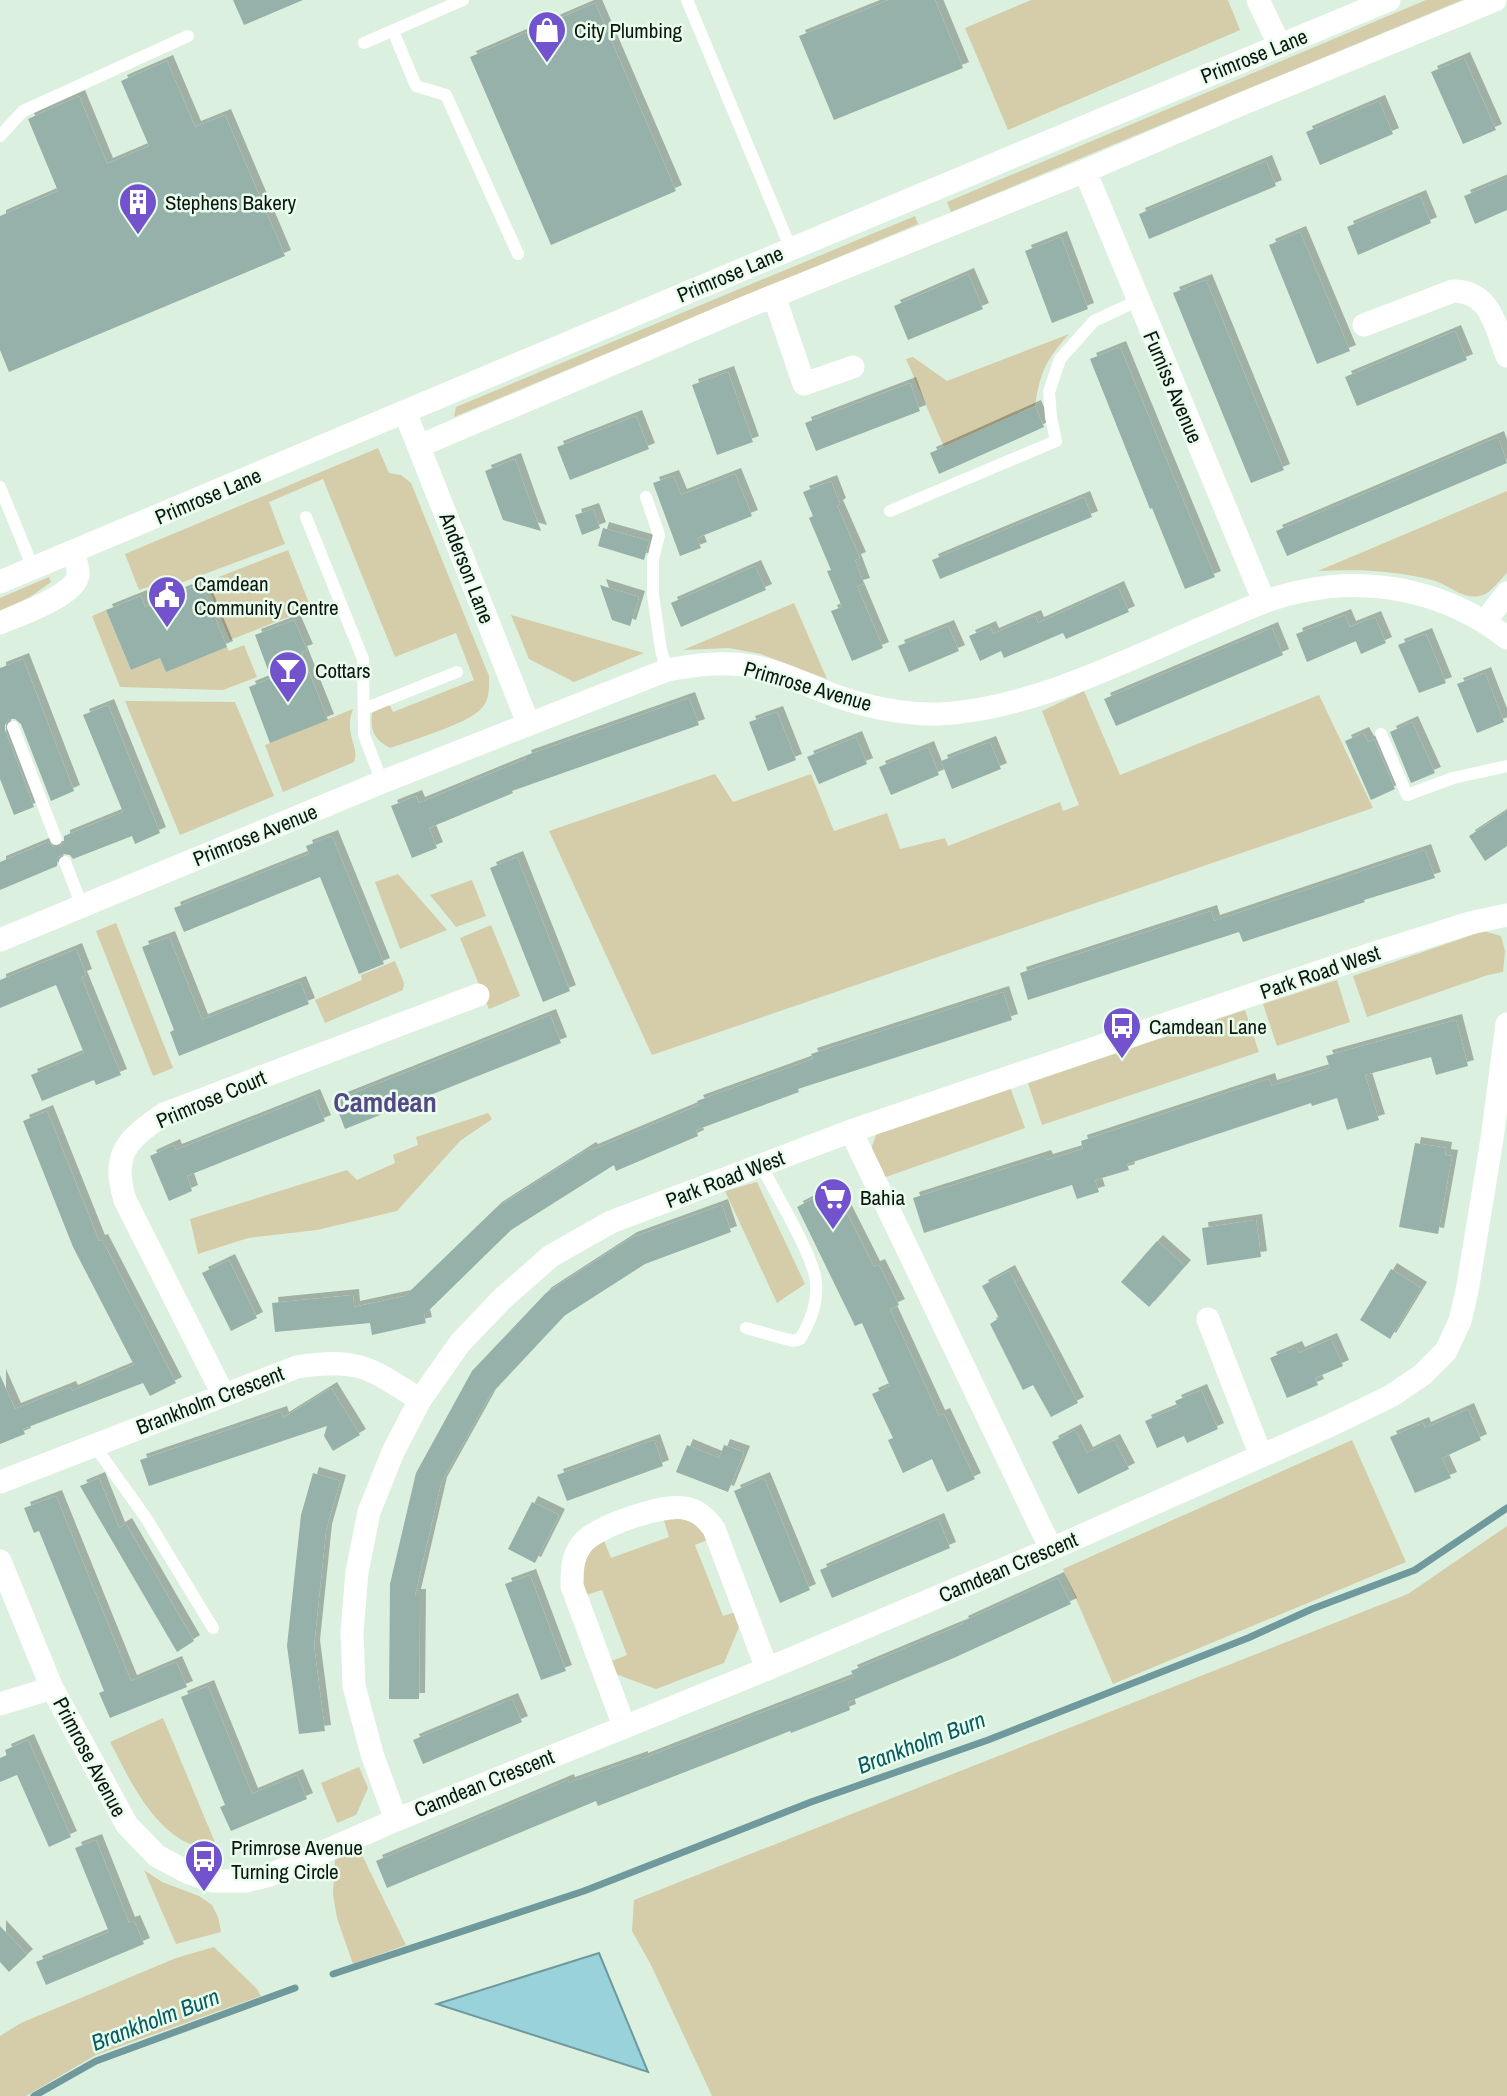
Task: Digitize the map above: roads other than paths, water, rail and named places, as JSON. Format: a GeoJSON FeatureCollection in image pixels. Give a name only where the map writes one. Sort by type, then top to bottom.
{"type":"FeatureCollection","features":[{"type":"Feature","properties":{"kind":"street"},"geometry":{"type":"LineString","coordinates":[[1258,0],[1279,46]]}},
{"type":"Feature","properties":{"kind":"street","name":"Primrose Lane"},"geometry":{"type":"LineString","coordinates":[[0,582],[1389,0]]}},
{"type":"Feature","properties":{"kind":"street","name":"Primrose Lane"},"geometry":{"type":"LineString","coordinates":[[419,446],[774,296],[1085,171],[1495,0]]}},
{"type":"Feature","properties":{"kind":"street","name":"Furniss Avenue"},"geometry":{"type":"LineString","coordinates":[[1085,171],[1264,601]]}},
{"type":"Feature","properties":{"kind":"street"},"geometry":{"type":"LineString","coordinates":[[926,192],[941,229]]}},
{"type":"Feature","properties":{"kind":"street"},"geometry":{"type":"LineString","coordinates":[[1364,325],[1453,291],[1466,291],[1478,296],[1487,306],[1507,356]]}},
{"type":"Feature","properties":{"kind":"street"},"geometry":{"type":"LineString","coordinates":[[774,296],[804,384],[853,367]]}},
{"type":"Feature","properties":{"kind":"street","name":"Anderson Lane"},"geometry":{"type":"LineString","coordinates":[[405,412],[528,723]]}},
{"type":"Feature","properties":{"kind":"street"},"geometry":{"type":"LineString","coordinates":[[0,623],[64,593],[73,585],[78,574],[73,553]]}},
{"type":"Feature","properties":{"kind":"street","name":"Primrose Avenue"},"geometry":{"type":"LineString","coordinates":[[0,940],[382,782],[667,670],[712,663],[753,666],[839,697],[893,711],[938,714],[977,710],[1022,700],[1098,672],[1264,601],[1304,590],[1347,586],[1388,588],[1439,598],[1485,621],[1507,638]]}},
{"type":"Feature","properties":{"kind":"street"},"geometry":{"type":"LineString","coordinates":[[1485,621],[1507,593]]}},
{"type":"Feature","properties":{"kind":"street","name":"Park Road West"},"geometry":{"type":"LineString","coordinates":[[396,1820],[372,1754],[354,1686],[352,1632],[357,1572],[369,1512],[393,1452],[420,1400],[460,1343],[503,1298],[551,1256],[611,1222],[851,1131],[1353,960],[1470,923],[1507,915]]}},
{"type":"Feature","properties":{"kind":"street","name":"Primrose Court"},"geometry":{"type":"LineString","coordinates":[[223,1394],[124,1200],[119,1180],[122,1156],[136,1134],[164,1114],[478,995]]}},
{"type":"Feature","properties":{"kind":"street","name":"Camdean Crescent"},"geometry":{"type":"LineString","coordinates":[[246,1881],[270,1875],[396,1820],[767,1670],[1051,1549],[1391,1396],[1422,1375],[1446,1351],[1460,1321],[1502,1077],[1507,1024]]}},
{"type":"Feature","properties":{"kind":"street"},"geometry":{"type":"LineString","coordinates":[[851,1131],[1051,1549]]}},
{"type":"Feature","properties":{"kind":"street"},"geometry":{"type":"LineString","coordinates":[[1208,1320],[1261,1456]]}},
{"type":"Feature","properties":{"kind":"street","name":"Brankholm Crescent"},"geometry":{"type":"LineString","coordinates":[[0,1482],[297,1367],[324,1362],[354,1363],[375,1371],[420,1400]]}},
{"type":"Feature","properties":{"kind":"street"},"geometry":{"type":"LineString","coordinates":[[624,1726],[572,1586],[572,1563],[582,1544],[597,1531],[666,1507],[685,1508],[703,1515],[714,1529],[767,1670]]}},
{"type":"Feature","properties":{"kind":"street","name":"Primrose Avenue"},"geometry":{"type":"LineString","coordinates":[[0,1561],[52,1688],[127,1825],[157,1856],[189,1873],[212,1881],[246,1881]]}},
{"type":"Feature","properties":{"kind":"street"},"geometry":{"type":"LineString","coordinates":[[0,1704],[52,1688]]}},
{"type":"Feature","properties":{"kind":"lane"},"geometry":{"type":"LineString","coordinates":[[364,43],[463,0]]}},
{"type":"Feature","properties":{"kind":"lane"},"geometry":{"type":"LineString","coordinates":[[687,0],[791,249]]}},
{"type":"Feature","properties":{"kind":"lane"},"geometry":{"type":"LineString","coordinates":[[393,31],[416,86],[446,95],[518,254]]}},
{"type":"Feature","properties":{"kind":"lane"},"geometry":{"type":"LineString","coordinates":[[0,136],[23,111],[188,36]]}},
{"type":"Feature","properties":{"kind":"lane"},"geometry":{"type":"LineString","coordinates":[[890,511],[1056,441],[1049,392],[1060,359],[1094,321],[1137,301]]}},
{"type":"Feature","properties":{"kind":"lane"},"geometry":{"type":"LineString","coordinates":[[0,487],[33,569]]}},
{"type":"Feature","properties":{"kind":"lane"},"geometry":{"type":"LineString","coordinates":[[646,497],[659,535],[653,559],[653,595],[661,650],[667,670]]}},
{"type":"Feature","properties":{"kind":"lane"},"geometry":{"type":"LineString","coordinates":[[306,517],[363,659],[365,735],[382,782]]}},
{"type":"Feature","properties":{"kind":"lane"},"geometry":{"type":"LineString","coordinates":[[364,709],[457,672]]}},
{"type":"Feature","properties":{"kind":"lane"},"geometry":{"type":"LineString","coordinates":[[13,727],[56,839]]}},
{"type":"Feature","properties":{"kind":"lane"},"geometry":{"type":"LineString","coordinates":[[1381,734],[1407,795],[1453,778],[1507,766]]}},
{"type":"Feature","properties":{"kind":"lane"},"geometry":{"type":"LineString","coordinates":[[65,862],[82,906]]}},
{"type":"Feature","properties":{"kind":"lane"},"geometry":{"type":"LineString","coordinates":[[746,1328],[793,1341],[800,1339],[816,1301],[816,1280],[808,1258],[761,1165]]}},
{"type":"Feature","properties":{"kind":"lane"},"geometry":{"type":"LineString","coordinates":[[94,1444],[146,1518],[213,1628]]}},
{"type":"Feature","properties":{"kind":"water"},"geometry":{"type":"Polygon","coordinates":[[[599,1953],[648,2072],[437,2004],[599,1953]]]}},
{"type":"Feature","properties":{"kind":"waterway","name":"Brankholm Burn"},"geometry":{"type":"LineString","coordinates":[[333,1974],[584,1891],[811,1802],[988,1740],[1248,1638],[1312,1609],[1415,1570],[1507,1508]]}},
{"type":"Feature","properties":{"kind":"waterway","name":"Brankholm Burn"},"geometry":{"type":"LineString","coordinates":[[34,2096],[96,2061],[295,1988]]}},
{"type":"Feature","properties":{"kind":"place","name":"City Plumbing"},"geometry":{"type":"Point","coordinates":[547,64]}},
{"type":"Feature","properties":{"kind":"place","name":"Stephens Bakery"},"geometry":{"type":"Point","coordinates":[138,236]}},
{"type":"Feature","properties":{"kind":"place","name":"Camdean Community Centre"},"geometry":{"type":"Point","coordinates":[167,629]}},
{"type":"Feature","properties":{"kind":"place","name":"Cottars"},"geometry":{"type":"Point","coordinates":[288,704]}},
{"type":"Feature","properties":{"kind":"place","name":"Camdean Lane"},"geometry":{"type":"Point","coordinates":[1122,1060]}},
{"type":"Feature","properties":{"kind":"place","name":"Bahia"},"geometry":{"type":"Point","coordinates":[833,1231]}},
{"type":"Feature","properties":{"kind":"place","name":"Primrose Avenue Turning Circle"},"geometry":{"type":"Point","coordinates":[204,1893]}},
{"type":"Feature","properties":{"kind":"district","name":"Camdean"},"geometry":{"type":"Point","coordinates":[385,1102]}}]}
